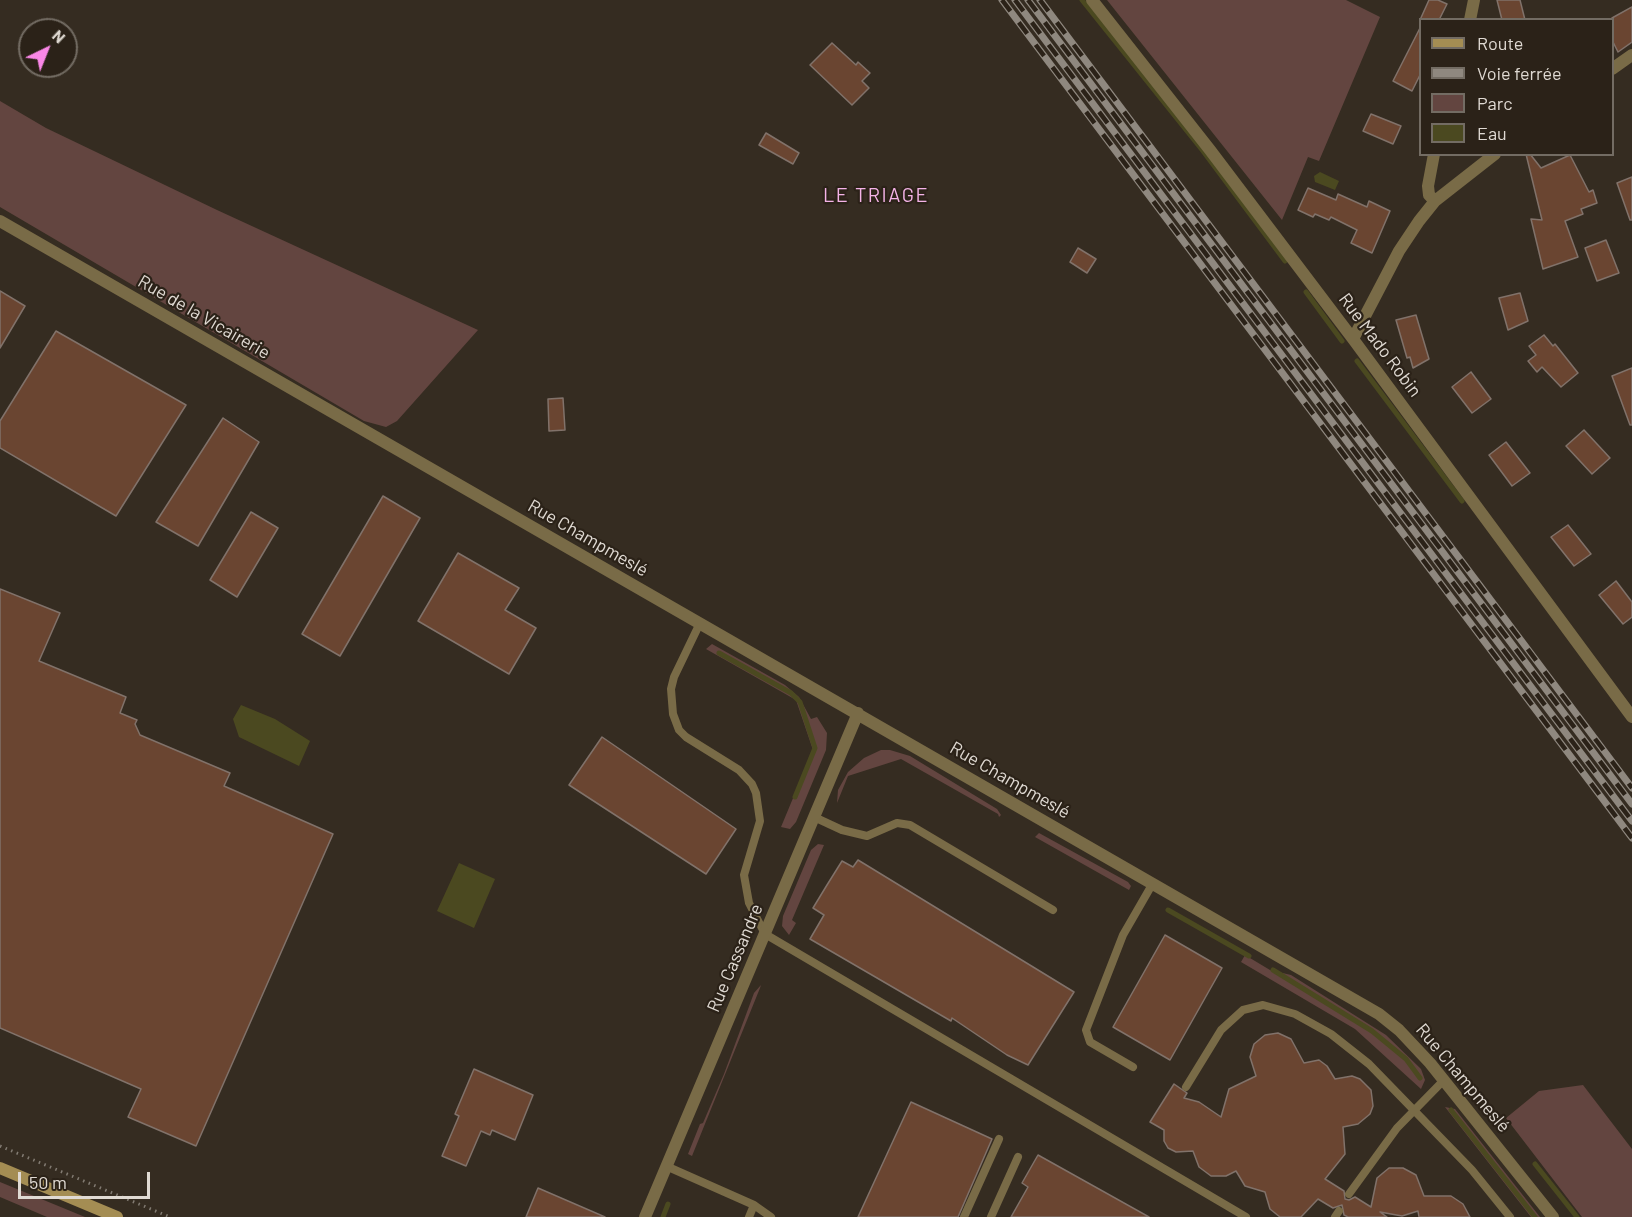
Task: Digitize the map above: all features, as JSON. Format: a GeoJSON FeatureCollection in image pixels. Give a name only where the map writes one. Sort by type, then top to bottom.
{"type":"FeatureCollection","features":[{"type":"Feature","properties":{"kind":"main road"},"geometry":{"type":"LineString","coordinates":[[0,1168],[117,1217]]}},
{"type":"Feature","properties":{"kind":"street","name":"Rue Mado Robin"},"geometry":{"type":"LineString","coordinates":[[1092,0],[1210,150],[1353,339],[1632,717]]}},
{"type":"Feature","properties":{"kind":"street"},"geometry":{"type":"LineString","coordinates":[[1470,18],[1474,0]]}},
{"type":"Feature","properties":{"kind":"street"},"geometry":{"type":"LineString","coordinates":[[1614,68],[1630,61]]}},
{"type":"Feature","properties":{"kind":"street"},"geometry":{"type":"LineString","coordinates":[[1434,156],[1428,186],[1429,195],[1435,201]]}},
{"type":"Feature","properties":{"kind":"street"},"geometry":{"type":"LineString","coordinates":[[1353,339],[1399,251],[1435,201],[1492,156]]}},
{"type":"Feature","properties":{"kind":"street","name":"Rue de la Vicairerie"},"geometry":{"type":"LineString","coordinates":[[0,221],[389,445]]}},
{"type":"Feature","properties":{"kind":"street","name":"Rue Champmeslé"},"geometry":{"type":"LineString","coordinates":[[389,445],[1379,1014],[1414,1045],[1553,1217]]}},
{"type":"Feature","properties":{"kind":"street","name":"Rue Cassandre"},"geometry":{"type":"LineString","coordinates":[[645,1217],[858,713]]}},
{"type":"Feature","properties":{"kind":"lane"},"geometry":{"type":"LineString","coordinates":[[700,623],[674,677],[671,689],[673,714],[679,730],[739,770],[752,784],[756,793],[760,821],[744,875],[749,903],[765,934],[1245,1217]]}},
{"type":"Feature","properties":{"kind":"lane"},"geometry":{"type":"LineString","coordinates":[[814,817],[842,830],[867,836],[897,823],[909,825],[1053,910]]}},
{"type":"Feature","properties":{"kind":"lane"},"geometry":{"type":"LineString","coordinates":[[1133,1067],[1090,1042],[1086,1030],[1123,935],[1153,883]]}},
{"type":"Feature","properties":{"kind":"lane"},"geometry":{"type":"LineString","coordinates":[[1186,1087],[1231,1018],[1243,1010],[1263,1005],[1295,1014],[1331,1034],[1369,1064],[1472,1170],[1510,1217]]}},
{"type":"Feature","properties":{"kind":"lane"},"geometry":{"type":"LineString","coordinates":[[1349,1194],[1367,1166],[1414,1109],[1444,1080]]}},
{"type":"Feature","properties":{"kind":"lane"},"geometry":{"type":"LineString","coordinates":[[964,1217],[999,1139]]}},
{"type":"Feature","properties":{"kind":"lane"},"geometry":{"type":"LineString","coordinates":[[991,1217],[1018,1157]]}},
{"type":"Feature","properties":{"kind":"lane"},"geometry":{"type":"LineString","coordinates":[[666,1166],[754,1205],[771,1217]]}},
{"type":"Feature","properties":{"kind":"lane"},"geometry":{"type":"LineString","coordinates":[[748,1217],[754,1205]]}},
{"type":"Feature","properties":{"kind":"path"},"geometry":{"type":"LineString","coordinates":[[0,1146],[170,1217]]}},
{"type":"Feature","properties":{"kind":"green space"},"geometry":{"type":"Polygon","coordinates":[[[1107,0],[1346,0],[1380,17],[1319,161],[1308,157],[1282,220],[1107,0]]]}},
{"type":"Feature","properties":{"kind":"green space"},"geometry":{"type":"Polygon","coordinates":[[[0,101],[46,128],[217,210],[478,330],[397,421],[386,427],[364,421],[0,207],[0,101]]]}},
{"type":"Feature","properties":{"kind":"green space"},"geometry":{"type":"Polygon","coordinates":[[[712,644],[785,685],[799,697],[811,719],[817,717],[827,733],[826,750],[796,822],[790,829],[781,827],[813,750],[796,700],[706,649],[712,644]]]}},
{"type":"Feature","properties":{"kind":"green space"},"geometry":{"type":"Polygon","coordinates":[[[881,750],[890,750],[910,756],[997,809],[1001,815],[999,817],[998,814],[901,759],[848,776],[837,803],[838,790],[848,772],[864,758],[881,750]]]}},
{"type":"Feature","properties":{"kind":"green space"},"geometry":{"type":"Polygon","coordinates":[[[1039,833],[1128,882],[1131,886],[1129,890],[1035,837],[1039,833]]]}},
{"type":"Feature","properties":{"kind":"green space"},"geometry":{"type":"Polygon","coordinates":[[[818,844],[824,845],[792,920],[796,923],[789,935],[782,926],[783,916],[811,850],[818,844]]]}},
{"type":"Feature","properties":{"kind":"green space"},"geometry":{"type":"Polygon","coordinates":[[[1245,955],[1270,970],[1291,975],[1386,1035],[1421,1069],[1425,1080],[1421,1089],[1355,1029],[1241,962],[1245,955]]]}},
{"type":"Feature","properties":{"kind":"green space"},"geometry":{"type":"Polygon","coordinates":[[[761,985],[692,1156],[688,1154],[700,1124],[703,1123],[724,1074],[754,993],[761,985]]]}},
{"type":"Feature","properties":{"kind":"green space"},"geometry":{"type":"Polygon","coordinates":[[[1583,1085],[1632,1149],[1632,1217],[1582,1217],[1506,1118],[1539,1091],[1583,1085]]]}},
{"type":"Feature","properties":{"kind":"green space"},"geometry":{"type":"Polygon","coordinates":[[[1445,1107],[1455,1109],[1540,1217],[1531,1217],[1445,1107]]]}},
{"type":"Feature","properties":{"kind":"green space"},"geometry":{"type":"Polygon","coordinates":[[[0,1182],[85,1217],[47,1217],[0,1197],[0,1182]]]}},
{"type":"Feature","properties":{"kind":"water"},"geometry":{"type":"Polygon","coordinates":[[[1320,172],[1339,181],[1335,190],[1315,182],[1314,176],[1320,172]]]}},
{"type":"Feature","properties":{"kind":"water"},"geometry":{"type":"Polygon","coordinates":[[[241,705],[275,719],[310,741],[299,766],[239,737],[233,719],[241,705]]]}},
{"type":"Feature","properties":{"kind":"water"},"geometry":{"type":"Polygon","coordinates":[[[459,863],[495,879],[474,928],[437,911],[459,863]]]}},
{"type":"Feature","properties":{"kind":"building"},"geometry":{"type":"Polygon","coordinates":[[[1429,0],[1438,0],[1447,4],[1440,18],[1421,18],[1429,0]]]}},
{"type":"Feature","properties":{"kind":"building"},"geometry":{"type":"Polygon","coordinates":[[[1497,0],[1520,0],[1524,18],[1502,18],[1497,0]]]}},
{"type":"Feature","properties":{"kind":"building"},"geometry":{"type":"Polygon","coordinates":[[[1632,7],[1632,42],[1618,52],[1614,44],[1614,18],[1612,18],[1632,7]]]}},
{"type":"Feature","properties":{"kind":"building"},"geometry":{"type":"Polygon","coordinates":[[[1419,30],[1419,77],[1412,91],[1393,81],[1419,30]]]}},
{"type":"Feature","properties":{"kind":"building"},"geometry":{"type":"Polygon","coordinates":[[[832,43],[856,65],[858,62],[870,73],[862,81],[869,88],[852,105],[810,65],[832,43]]]}},
{"type":"Feature","properties":{"kind":"building"},"geometry":{"type":"Polygon","coordinates":[[[1371,114],[1401,126],[1393,144],[1363,131],[1371,114]]]}},
{"type":"Feature","properties":{"kind":"building"},"geometry":{"type":"Polygon","coordinates":[[[766,133],[799,153],[793,164],[759,145],[766,133]]]}},
{"type":"Feature","properties":{"kind":"building"},"geometry":{"type":"Polygon","coordinates":[[[1526,156],[1532,156],[1541,168],[1571,156],[1589,192],[1593,190],[1597,203],[1581,209],[1583,214],[1565,221],[1578,257],[1543,269],[1531,219],[1542,220],[1526,156]]]}},
{"type":"Feature","properties":{"kind":"building"},"geometry":{"type":"Polygon","coordinates":[[[1632,177],[1632,220],[1630,220],[1617,183],[1632,177]]]}},
{"type":"Feature","properties":{"kind":"building"},"geometry":{"type":"Polygon","coordinates":[[[1308,188],[1336,200],[1338,194],[1367,207],[1369,201],[1390,211],[1372,253],[1351,243],[1357,230],[1331,217],[1329,220],[1315,214],[1313,217],[1298,210],[1308,188]]]}},
{"type":"Feature","properties":{"kind":"building"},"geometry":{"type":"Polygon","coordinates":[[[1606,240],[1619,273],[1597,281],[1585,248],[1606,240]]]}},
{"type":"Feature","properties":{"kind":"building"},"geometry":{"type":"Polygon","coordinates":[[[1078,248],[1096,259],[1087,273],[1070,262],[1078,248]]]}},
{"type":"Feature","properties":{"kind":"building"},"geometry":{"type":"Polygon","coordinates":[[[0,291],[25,306],[0,348],[0,291]]]}},
{"type":"Feature","properties":{"kind":"building"},"geometry":{"type":"Polygon","coordinates":[[[1520,293],[1528,321],[1508,330],[1499,298],[1520,293]]]}},
{"type":"Feature","properties":{"kind":"building"},"geometry":{"type":"Polygon","coordinates":[[[1416,315],[1429,359],[1413,368],[1410,357],[1407,358],[1396,320],[1416,315]]]}},
{"type":"Feature","properties":{"kind":"building"},"geometry":{"type":"Polygon","coordinates":[[[56,331],[186,405],[116,516],[0,448],[0,421],[56,331]]]}},
{"type":"Feature","properties":{"kind":"building"},"geometry":{"type":"Polygon","coordinates":[[[1544,335],[1553,346],[1555,344],[1578,373],[1561,387],[1542,367],[1537,372],[1528,361],[1536,355],[1529,346],[1544,335]]]}},
{"type":"Feature","properties":{"kind":"building"},"geometry":{"type":"Polygon","coordinates":[[[1632,368],[1632,425],[1630,425],[1612,376],[1632,368]]]}},
{"type":"Feature","properties":{"kind":"building"},"geometry":{"type":"Polygon","coordinates":[[[1471,372],[1491,399],[1472,413],[1452,387],[1471,372]]]}},
{"type":"Feature","properties":{"kind":"building"},"geometry":{"type":"Polygon","coordinates":[[[563,398],[565,430],[549,431],[548,399],[563,398]]]}},
{"type":"Feature","properties":{"kind":"building"},"geometry":{"type":"Polygon","coordinates":[[[223,418],[259,442],[198,546],[156,522],[223,418]]]}},
{"type":"Feature","properties":{"kind":"building"},"geometry":{"type":"Polygon","coordinates":[[[1584,430],[1610,458],[1592,474],[1566,446],[1584,430]]]}},
{"type":"Feature","properties":{"kind":"building"},"geometry":{"type":"Polygon","coordinates":[[[1506,442],[1530,473],[1512,486],[1489,455],[1506,442]]]}},
{"type":"Feature","properties":{"kind":"building"},"geometry":{"type":"Polygon","coordinates":[[[383,496],[420,518],[340,656],[302,634],[383,496]]]}},
{"type":"Feature","properties":{"kind":"building"},"geometry":{"type":"Polygon","coordinates":[[[251,512],[278,528],[237,597],[210,580],[251,512]]]}},
{"type":"Feature","properties":{"kind":"building"},"geometry":{"type":"Polygon","coordinates":[[[1568,525],[1591,554],[1574,566],[1551,537],[1568,525]]]}},
{"type":"Feature","properties":{"kind":"building"},"geometry":{"type":"Polygon","coordinates":[[[458,553],[519,588],[505,610],[536,628],[509,674],[418,621],[458,553]]]}},
{"type":"Feature","properties":{"kind":"building"},"geometry":{"type":"Polygon","coordinates":[[[1616,581],[1632,602],[1632,617],[1623,624],[1599,595],[1616,581]]]}},
{"type":"Feature","properties":{"kind":"building"},"geometry":{"type":"Polygon","coordinates":[[[0,589],[60,613],[39,661],[126,697],[120,713],[137,720],[135,724],[140,735],[230,773],[224,786],[333,834],[196,1146],[128,1117],[141,1089],[0,1028],[0,589]]]}},
{"type":"Feature","properties":{"kind":"building"},"geometry":{"type":"Polygon","coordinates":[[[602,737],[736,829],[706,874],[569,785],[602,737]]]}},
{"type":"Feature","properties":{"kind":"building"},"geometry":{"type":"Polygon","coordinates":[[[858,860],[1074,992],[1028,1065],[1007,1055],[952,1018],[951,1021],[810,939],[824,915],[813,908],[842,861],[853,867],[858,860]]]}},
{"type":"Feature","properties":{"kind":"building"},"geometry":{"type":"Polygon","coordinates":[[[1165,935],[1222,968],[1170,1060],[1113,1027],[1165,935]]]}},
{"type":"Feature","properties":{"kind":"building"},"geometry":{"type":"Polygon","coordinates":[[[1278,1033],[1291,1039],[1304,1063],[1319,1060],[1327,1066],[1335,1079],[1352,1076],[1360,1079],[1371,1090],[1373,1106],[1370,1114],[1358,1124],[1343,1127],[1345,1154],[1325,1179],[1344,1191],[1345,1199],[1355,1197],[1371,1207],[1377,1178],[1389,1168],[1403,1168],[1416,1175],[1424,1196],[1451,1196],[1463,1204],[1470,1217],[1419,1217],[1418,1211],[1402,1216],[1380,1212],[1387,1217],[1348,1217],[1344,1215],[1342,1205],[1333,1208],[1318,1199],[1301,1217],[1280,1217],[1270,1209],[1265,1192],[1245,1186],[1236,1171],[1226,1176],[1211,1176],[1199,1167],[1193,1151],[1176,1152],[1168,1148],[1164,1141],[1164,1130],[1150,1122],[1174,1084],[1187,1093],[1184,1098],[1199,1102],[1221,1117],[1229,1089],[1256,1076],[1250,1057],[1254,1044],[1265,1035],[1278,1033]]]}},
{"type":"Feature","properties":{"kind":"building"},"geometry":{"type":"Polygon","coordinates":[[[474,1069],[533,1095],[515,1140],[492,1130],[490,1135],[481,1131],[466,1166],[442,1156],[459,1116],[455,1114],[474,1069]]]}},
{"type":"Feature","properties":{"kind":"building"},"geometry":{"type":"Polygon","coordinates":[[[911,1102],[992,1139],[958,1217],[858,1217],[911,1102]]]}},
{"type":"Feature","properties":{"kind":"building"},"geometry":{"type":"Polygon","coordinates":[[[1038,1155],[1149,1217],[1011,1217],[1028,1187],[1022,1183],[1038,1155]]]}},
{"type":"Feature","properties":{"kind":"building"},"geometry":{"type":"Polygon","coordinates":[[[538,1188],[605,1217],[526,1217],[538,1188]]]}},
{"type":"Feature","properties":{"kind":"waterway"},"geometry":{"type":"LineString","coordinates":[[1082,0],[1203,151],[1285,261]]}},
{"type":"Feature","properties":{"kind":"waterway"},"geometry":{"type":"LineString","coordinates":[[1306,292],[1342,341]]}},
{"type":"Feature","properties":{"kind":"waterway"},"geometry":{"type":"LineString","coordinates":[[1357,361],[1462,501]]}},
{"type":"Feature","properties":{"kind":"waterway"},"geometry":{"type":"LineString","coordinates":[[719,653],[791,693],[800,702],[815,748],[795,797]]}},
{"type":"Feature","properties":{"kind":"waterway"},"geometry":{"type":"LineString","coordinates":[[1168,910],[1249,956]]}},
{"type":"Feature","properties":{"kind":"waterway"},"geometry":{"type":"LineString","coordinates":[[1273,970],[1372,1031],[1406,1059],[1420,1078]]}},
{"type":"Feature","properties":{"kind":"waterway"},"geometry":{"type":"LineString","coordinates":[[1451,1110],[1535,1217]]}},
{"type":"Feature","properties":{"kind":"waterway"},"geometry":{"type":"LineString","coordinates":[[1535,1164],[1577,1217]]}},
{"type":"Feature","properties":{"kind":"waterway"},"geometry":{"type":"LineString","coordinates":[[663,1217],[668,1204]]}},
{"type":"Feature","properties":{"kind":"railway"},"geometry":{"type":"LineString","coordinates":[[1002,0],[1632,838]]}},
{"type":"Feature","properties":{"kind":"railway"},"geometry":{"type":"LineString","coordinates":[[1015,0],[1632,821]]}},
{"type":"Feature","properties":{"kind":"railway"},"geometry":{"type":"LineString","coordinates":[[1028,0],[1632,804]]}},
{"type":"Feature","properties":{"kind":"railway"},"geometry":{"type":"LineString","coordinates":[[1040,0],[1632,788]]}},
{"type":"Feature","properties":{"kind":"district","name":"LE TRIAGE"},"geometry":{"type":"Point","coordinates":[876,195]}}]}
